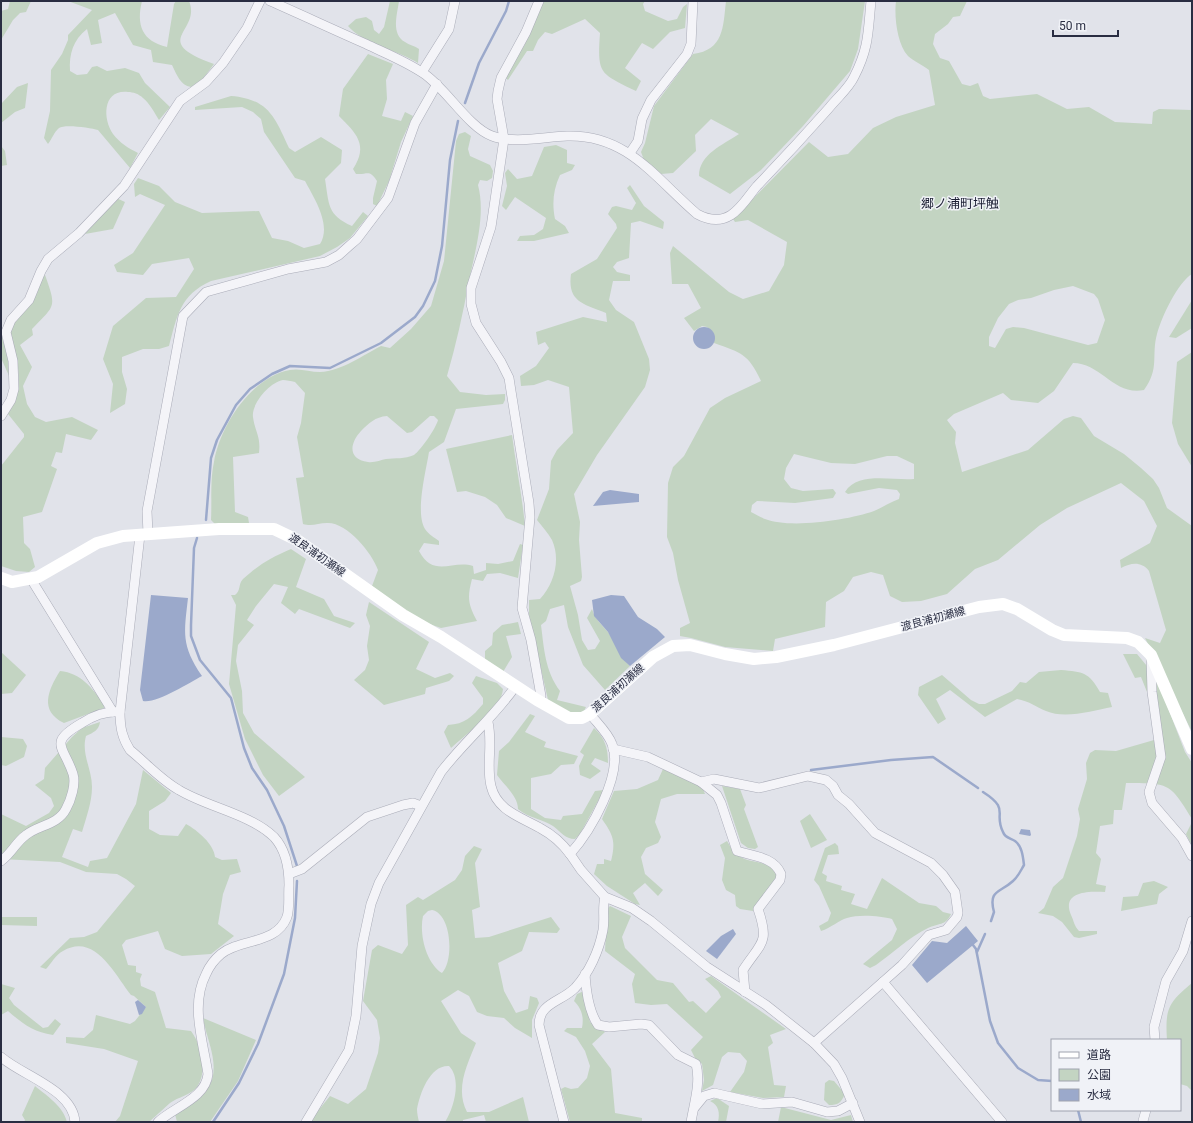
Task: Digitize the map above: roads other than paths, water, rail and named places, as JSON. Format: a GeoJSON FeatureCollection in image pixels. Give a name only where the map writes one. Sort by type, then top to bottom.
{"type":"FeatureCollection","features":[{"type":"Feature","properties":{"kind":"main road","name":"渡良浦初瀬線"},"geometry":{"type":"LineString","coordinates":[[1,578],[12,582],[31,579],[50,571],[97,543],[123,536],[258,528],[274,529],[283,532],[403,615],[440,637],[515,687],[569,718],[582,718],[590,714],[653,657],[673,646],[696,646],[725,654],[754,659],[776,657],[834,645],[992,604],[1003,604],[1017,609],[1052,630],[1064,635],[1127,638],[1138,642],[1151,656],[1192,749]]}},
{"type":"Feature","properties":{"kind":"street"},"geometry":{"type":"LineString","coordinates":[[1,416],[11,400],[14,389],[13,361],[6,332],[8,326],[29,300],[41,270],[48,259],[79,233],[124,186],[180,101],[206,82],[223,63],[247,28],[260,1]]}},
{"type":"Feature","properties":{"kind":"street"},"geometry":{"type":"LineString","coordinates":[[270,1],[396,57],[422,72],[437,84],[480,128],[490,135],[504,139],[569,136],[599,138],[630,153],[697,214],[710,220],[721,219],[731,215],[800,142],[854,79],[868,43],[871,1]]}},
{"type":"Feature","properties":{"kind":"street"},"geometry":{"type":"LineString","coordinates":[[422,72],[449,29],[455,1]]}},
{"type":"Feature","properties":{"kind":"street"},"geometry":{"type":"LineString","coordinates":[[537,700],[541,696],[531,640],[522,608],[530,517],[519,438],[508,378],[501,362],[476,323],[471,304],[471,288],[492,227],[504,139],[497,99],[501,78],[526,32],[539,1]]}},
{"type":"Feature","properties":{"kind":"street"},"geometry":{"type":"LineString","coordinates":[[630,153],[638,141],[642,119],[651,100],[687,54],[691,44],[693,1]]}},
{"type":"Feature","properties":{"kind":"street"},"geometry":{"type":"LineString","coordinates":[[116,712],[147,511],[183,316],[206,292],[288,269],[326,262],[340,255],[357,239],[388,198],[415,123],[437,84]]}},
{"type":"Feature","properties":{"kind":"street"},"geometry":{"type":"LineString","coordinates":[[31,579],[116,712],[121,733],[130,750],[179,790],[230,812],[264,830],[273,836],[284,852],[289,874],[287,917],[278,931],[270,936],[228,950],[220,955],[207,973],[201,986],[198,1006],[208,1081],[200,1093],[166,1114],[158,1122]]}},
{"type":"Feature","properties":{"kind":"street"},"geometry":{"type":"LineString","coordinates":[[1151,656],[1152,692],[1161,757],[1149,792],[1152,804],[1182,838],[1192,856]]}},
{"type":"Feature","properties":{"kind":"street"},"geometry":{"type":"LineString","coordinates":[[306,1122],[348,1050],[356,1016],[362,946],[371,904],[379,883],[420,806],[441,772],[453,756],[488,722],[515,687]]}},
{"type":"Feature","properties":{"kind":"street"},"geometry":{"type":"LineString","coordinates":[[1,861],[27,834],[58,819],[66,810],[74,781],[73,774],[62,749],[61,742],[63,736],[70,729],[87,720],[116,712]]}},
{"type":"Feature","properties":{"kind":"street"},"geometry":{"type":"LineString","coordinates":[[570,854],[579,844],[604,799],[613,768],[613,749],[609,739],[590,714]]}},
{"type":"Feature","properties":{"kind":"street"},"geometry":{"type":"LineString","coordinates":[[488,722],[491,738],[489,775],[491,787],[497,798],[516,817],[540,827],[562,843],[580,870],[605,897],[632,908],[651,921],[707,967],[794,1026],[814,1043],[834,1064],[842,1078],[860,1122]]}},
{"type":"Feature","properties":{"kind":"street"},"geometry":{"type":"LineString","coordinates":[[613,749],[648,757],[701,782],[717,795],[721,802],[737,851],[773,862],[781,874],[780,880],[758,909],[764,934],[761,947],[743,970],[745,992]]}},
{"type":"Feature","properties":{"kind":"street"},"geometry":{"type":"LineString","coordinates":[[701,782],[714,779],[759,788],[808,776],[826,780],[876,833],[923,858],[943,875],[955,892],[958,904],[957,917],[946,930],[929,935],[902,965],[814,1043]]}},
{"type":"Feature","properties":{"kind":"street"},"geometry":{"type":"LineString","coordinates":[[289,874],[302,869],[367,818],[403,805],[413,803],[420,806]]}},
{"type":"Feature","properties":{"kind":"street"},"geometry":{"type":"LineString","coordinates":[[564,1122],[539,1025],[540,1012],[562,998],[574,988],[585,974],[596,953],[603,929],[602,906],[605,897]]}},
{"type":"Feature","properties":{"kind":"street"},"geometry":{"type":"LineString","coordinates":[[1155,1039],[1154,1027],[1166,981],[1183,951],[1192,921]]}},
{"type":"Feature","properties":{"kind":"street"},"geometry":{"type":"LineString","coordinates":[[585,974],[586,986],[594,1020],[598,1025],[609,1027],[640,1024],[649,1026],[678,1055],[696,1064],[698,1071],[697,1085],[691,1122]]}},
{"type":"Feature","properties":{"kind":"street"},"geometry":{"type":"LineString","coordinates":[[883,982],[1002,1122]]}},
{"type":"Feature","properties":{"kind":"street"},"geometry":{"type":"LineString","coordinates":[[1,1057],[22,1073],[58,1093],[72,1110],[75,1122]]}},
{"type":"Feature","properties":{"kind":"street"},"geometry":{"type":"LineString","coordinates":[[693,1110],[704,1096],[714,1093],[762,1104],[792,1102],[827,1112],[838,1111],[853,1104]]}},
{"type":"Feature","properties":{"kind":"street"},"geometry":{"type":"LineString","coordinates":[[1143,1122],[1146,1111]]}},
{"type":"Feature","properties":{"kind":"water"},"geometry":{"type":"Polygon","coordinates":[[[704,327],[712,330],[715,338],[712,346],[704,349],[696,346],[693,338],[696,330],[704,327]]]}},
{"type":"Feature","properties":{"kind":"water"},"geometry":{"type":"Polygon","coordinates":[[[610,490],[639,494],[639,502],[593,506],[603,492],[610,490]]]}},
{"type":"Feature","properties":{"kind":"water"},"geometry":{"type":"Polygon","coordinates":[[[151,595],[188,598],[185,630],[187,647],[190,656],[202,676],[164,696],[149,701],[143,701],[140,690],[151,595]]]}},
{"type":"Feature","properties":{"kind":"water"},"geometry":{"type":"Polygon","coordinates":[[[611,595],[624,596],[638,617],[657,629],[665,637],[630,666],[621,658],[608,632],[594,616],[592,600],[611,595]]]}},
{"type":"Feature","properties":{"kind":"water"},"geometry":{"type":"Polygon","coordinates":[[[1021,829],[1030,830],[1031,835],[1019,834],[1021,829]]]}},
{"type":"Feature","properties":{"kind":"water"},"geometry":{"type":"Polygon","coordinates":[[[966,926],[978,941],[927,983],[912,965],[932,941],[947,943],[966,926]]]}},
{"type":"Feature","properties":{"kind":"water"},"geometry":{"type":"Polygon","coordinates":[[[733,929],[736,934],[717,959],[706,951],[721,936],[733,929]]]}},
{"type":"Feature","properties":{"kind":"water"},"geometry":{"type":"Polygon","coordinates":[[[138,1000],[146,1007],[142,1014],[139,1015],[135,1002],[138,1000]]]}},
{"type":"Feature","properties":{"kind":"waterway"},"geometry":{"type":"LineString","coordinates":[[465,103],[479,63],[506,11],[509,1]]}},
{"type":"Feature","properties":{"kind":"waterway"},"geometry":{"type":"LineString","coordinates":[[206,520],[211,458],[217,440],[236,405],[250,389],[272,374],[290,366],[330,368],[381,343],[415,317],[423,306],[435,281],[442,246],[450,160],[458,121]]}},
{"type":"Feature","properties":{"kind":"waterway"},"geometry":{"type":"LineString","coordinates":[[197,538],[194,548],[191,636],[200,660],[231,698],[244,748],[252,768],[267,790],[284,826],[297,866]]}},
{"type":"Feature","properties":{"kind":"waterway"},"geometry":{"type":"LineString","coordinates":[[811,770],[891,760],[933,757],[978,788]]}},
{"type":"Feature","properties":{"kind":"waterway"},"geometry":{"type":"LineString","coordinates":[[983,792],[997,803],[1000,811],[1000,825],[1003,832],[1006,837],[1015,841],[1019,846],[1022,852],[1024,865],[1015,879],[994,896],[994,912],[991,921]]}},
{"type":"Feature","properties":{"kind":"waterway"},"geometry":{"type":"LineString","coordinates":[[213,1122],[239,1083],[258,1044],[284,974],[295,918],[297,881]]}},
{"type":"Feature","properties":{"kind":"waterway"},"geometry":{"type":"LineString","coordinates":[[977,952],[985,934]]}},
{"type":"Feature","properties":{"kind":"waterway"},"geometry":{"type":"LineString","coordinates":[[973,945],[976,949],[990,1021],[998,1043],[1018,1068],[1038,1080],[1051,1081]]}},
{"type":"Feature","properties":{"kind":"waterway"},"geometry":{"type":"LineString","coordinates":[[1078,1111],[1081,1122]]}},
{"type":"Feature","properties":{"kind":"district","name":"郷ノ浦町坪触"},"geometry":{"type":"Point","coordinates":[960,203]}}]}
